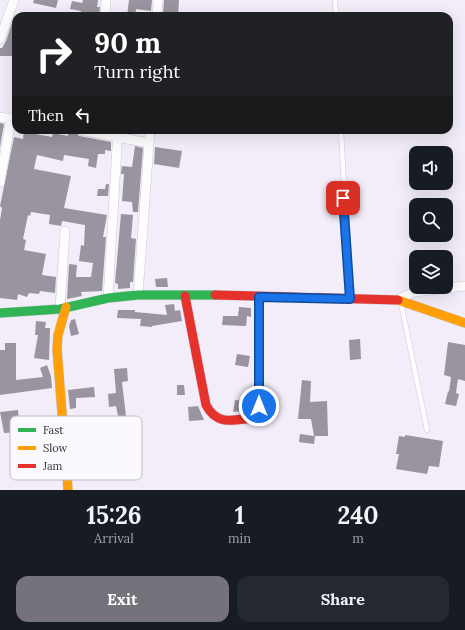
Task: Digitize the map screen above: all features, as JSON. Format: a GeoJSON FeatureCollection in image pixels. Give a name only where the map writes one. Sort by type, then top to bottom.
{"type":"FeatureCollection","features":[{"type":"Feature","properties":{"kind":"street"},"geometry":{"type":"LineString","coordinates":[[0,39],[14,0]]}},
{"type":"Feature","properties":{"kind":"street"},"geometry":{"type":"LineString","coordinates":[[105,12],[106,0]]}},
{"type":"Feature","properties":{"kind":"street"},"geometry":{"type":"LineString","coordinates":[[157,12],[158,0]]}},
{"type":"Feature","properties":{"kind":"street"},"geometry":{"type":"LineString","coordinates":[[0,117],[12,120]]}},
{"type":"Feature","properties":{"kind":"street"},"geometry":{"type":"LineString","coordinates":[[0,182],[12,125]]}},
{"type":"Feature","properties":{"kind":"street"},"geometry":{"type":"LineString","coordinates":[[108,298],[118,134]]}},
{"type":"Feature","properties":{"kind":"street"},"geometry":{"type":"LineString","coordinates":[[121,134],[149,143]]}},
{"type":"Feature","properties":{"kind":"street"},"geometry":{"type":"LineString","coordinates":[[138,295],[150,134]]}},
{"type":"Feature","properties":{"kind":"street"},"geometry":{"type":"LineString","coordinates":[[62,416],[57,349],[63,308],[65,231]]}},
{"type":"Feature","properties":{"kind":"street"},"geometry":{"type":"LineString","coordinates":[[399,301],[414,292],[465,286]]}},
{"type":"Feature","properties":{"kind":"street"},"geometry":{"type":"LineString","coordinates":[[0,313],[63,308],[108,298],[138,295],[229,295],[399,301],[465,323]]}},
{"type":"Feature","properties":{"kind":"street"},"geometry":{"type":"LineString","coordinates":[[185,296],[206,405],[210,415],[220,420],[253,418],[257,414],[259,406],[259,297]]}},
{"type":"Feature","properties":{"kind":"street"},"geometry":{"type":"LineString","coordinates":[[67,480],[68,490]]}},
{"type":"Feature","properties":{"kind":"lane"},"geometry":{"type":"LineString","coordinates":[[335,0],[336,12]]}},
{"type":"Feature","properties":{"kind":"lane"},"geometry":{"type":"LineString","coordinates":[[341,134],[350,299]]}},
{"type":"Feature","properties":{"kind":"lane"},"geometry":{"type":"LineString","coordinates":[[399,301],[427,430]]}},
{"type":"Feature","properties":{"kind":"building"},"geometry":{"type":"Polygon","coordinates":[[[34,0],[58,0],[56,8],[33,3],[34,0]]]}},
{"type":"Feature","properties":{"kind":"building"},"geometry":{"type":"Polygon","coordinates":[[[83,0],[98,0],[97,7],[100,7],[99,12],[81,12],[70,9],[72,1],[82,3],[83,0]]]}},
{"type":"Feature","properties":{"kind":"building"},"geometry":{"type":"Polygon","coordinates":[[[129,0],[152,0],[151,11],[136,9],[136,12],[128,12],[129,0]]]}},
{"type":"Feature","properties":{"kind":"building"},"geometry":{"type":"Polygon","coordinates":[[[164,0],[179,0],[178,12],[163,12],[164,0]]]}},
{"type":"Feature","properties":{"kind":"building"},"geometry":{"type":"Polygon","coordinates":[[[12,23],[12,56],[0,56],[0,48],[2,48],[12,23]]]}},
{"type":"Feature","properties":{"kind":"building"},"geometry":{"type":"Polygon","coordinates":[[[0,123],[4,124],[0,147],[0,123]]]}},
{"type":"Feature","properties":{"kind":"building"},"geometry":{"type":"Polygon","coordinates":[[[24,134],[35,134],[52,137],[53,134],[68,136],[68,134],[77,134],[79,136],[111,142],[111,151],[105,150],[105,154],[98,154],[96,168],[88,166],[89,159],[64,155],[63,161],[37,155],[34,169],[71,176],[64,208],[107,215],[103,237],[106,237],[102,291],[81,292],[82,296],[67,299],[69,264],[77,265],[76,277],[91,277],[93,263],[79,261],[81,245],[84,246],[85,225],[62,221],[61,226],[49,224],[50,215],[31,212],[30,216],[28,215],[23,239],[26,240],[24,250],[46,254],[42,275],[56,277],[55,293],[40,291],[39,294],[29,293],[27,297],[18,294],[17,300],[0,298],[0,220],[2,208],[0,206],[14,137],[23,139],[24,134]]]}},
{"type":"Feature","properties":{"kind":"building"},"geometry":{"type":"Polygon","coordinates":[[[135,146],[143,148],[138,212],[133,212],[132,202],[122,201],[124,174],[121,174],[122,166],[132,167],[135,146]]]}},
{"type":"Feature","properties":{"kind":"building"},"geometry":{"type":"Polygon","coordinates":[[[155,147],[182,151],[179,168],[154,164],[155,147]]]}},
{"type":"Feature","properties":{"kind":"building"},"geometry":{"type":"Polygon","coordinates":[[[106,184],[109,184],[108,196],[97,196],[98,189],[105,189],[106,184]]]}},
{"type":"Feature","properties":{"kind":"building"},"geometry":{"type":"Polygon","coordinates":[[[121,214],[133,215],[131,238],[136,239],[133,282],[130,282],[130,288],[118,289],[118,284],[115,283],[121,214]]]}},
{"type":"Feature","properties":{"kind":"building"},"geometry":{"type":"Polygon","coordinates":[[[167,278],[168,287],[156,287],[155,279],[167,278]]]}},
{"type":"Feature","properties":{"kind":"building"},"geometry":{"type":"Polygon","coordinates":[[[174,304],[175,311],[180,310],[182,321],[152,327],[140,326],[141,319],[117,318],[118,310],[135,310],[135,312],[167,315],[165,305],[174,304]]]}},
{"type":"Feature","properties":{"kind":"building"},"geometry":{"type":"Polygon","coordinates":[[[239,307],[251,308],[251,317],[247,316],[246,326],[222,325],[223,316],[238,316],[239,307]]]}},
{"type":"Feature","properties":{"kind":"building"},"geometry":{"type":"Polygon","coordinates":[[[75,319],[79,334],[71,336],[69,326],[71,320],[75,319]]]}},
{"type":"Feature","properties":{"kind":"building"},"geometry":{"type":"Polygon","coordinates":[[[36,321],[46,322],[45,328],[50,328],[49,360],[34,358],[38,335],[35,335],[36,321]]]}},
{"type":"Feature","properties":{"kind":"building"},"geometry":{"type":"Polygon","coordinates":[[[360,339],[361,359],[350,360],[349,340],[360,339]]]}},
{"type":"Feature","properties":{"kind":"building"},"geometry":{"type":"Polygon","coordinates":[[[448,342],[465,345],[465,381],[458,379],[456,393],[459,394],[456,406],[445,404],[448,391],[449,392],[451,377],[444,375],[448,342]]]}},
{"type":"Feature","properties":{"kind":"building"},"geometry":{"type":"Polygon","coordinates":[[[5,343],[16,343],[16,380],[43,377],[40,368],[47,365],[51,376],[52,388],[0,395],[0,350],[5,350],[5,343]]]}},
{"type":"Feature","properties":{"kind":"building"},"geometry":{"type":"Polygon","coordinates":[[[237,354],[250,356],[248,367],[235,365],[237,354]]]}},
{"type":"Feature","properties":{"kind":"building"},"geometry":{"type":"Polygon","coordinates":[[[127,368],[128,381],[122,382],[126,416],[118,416],[116,406],[109,407],[108,394],[116,393],[114,369],[127,368]]]}},
{"type":"Feature","properties":{"kind":"building"},"geometry":{"type":"Polygon","coordinates":[[[302,380],[311,381],[310,402],[327,401],[328,436],[315,436],[314,444],[299,442],[300,434],[314,436],[311,419],[298,419],[302,380]]]}},
{"type":"Feature","properties":{"kind":"building"},"geometry":{"type":"Polygon","coordinates":[[[177,385],[184,385],[185,395],[177,395],[177,385]]]}},
{"type":"Feature","properties":{"kind":"building"},"geometry":{"type":"Polygon","coordinates":[[[94,387],[95,397],[76,398],[76,408],[70,409],[68,390],[94,387]]]}},
{"type":"Feature","properties":{"kind":"building"},"geometry":{"type":"Polygon","coordinates":[[[235,400],[251,402],[250,410],[233,412],[235,400]]]}},
{"type":"Feature","properties":{"kind":"building"},"geometry":{"type":"Polygon","coordinates":[[[198,406],[204,420],[189,421],[188,407],[198,406]]]}},
{"type":"Feature","properties":{"kind":"building"},"geometry":{"type":"Polygon","coordinates":[[[18,410],[19,416],[10,416],[10,433],[4,433],[0,412],[18,410]]]}},
{"type":"Feature","properties":{"kind":"building"},"geometry":{"type":"Polygon","coordinates":[[[405,435],[443,441],[439,467],[429,466],[427,474],[396,469],[399,454],[396,454],[399,436],[405,437],[405,435]]]}},
{"type":"Feature","properties":{"kind":"traffic: fast"},"geometry":{"type":"LineString","coordinates":[[0,313],[60,309],[108,298],[138,295],[215,295]]}},
{"type":"Feature","properties":{"kind":"traffic: fast"},"geometry":{"type":"LineString","coordinates":[[259,297],[259,385]]}},
{"type":"Feature","properties":{"kind":"traffic: slow"},"geometry":{"type":"LineString","coordinates":[[398,300],[465,323]]}},
{"type":"Feature","properties":{"kind":"traffic: slow"},"geometry":{"type":"LineString","coordinates":[[62,416],[57,349],[58,335],[66,307]]}},
{"type":"Feature","properties":{"kind":"traffic: slow"},"geometry":{"type":"LineString","coordinates":[[67,480],[68,490]]}},
{"type":"Feature","properties":{"kind":"traffic: jam"},"geometry":{"type":"LineString","coordinates":[[215,295],[398,300]]}},
{"type":"Feature","properties":{"kind":"traffic: jam"},"geometry":{"type":"LineString","coordinates":[[185,296],[206,405],[210,412],[220,419],[226,420],[253,418],[256,415],[258,407],[259,385]]}},
{"type":"Feature","properties":{"kind":"route"},"geometry":{"type":"LineString","coordinates":[[259,406],[259,297],[350,299],[343,198]]}}]}
